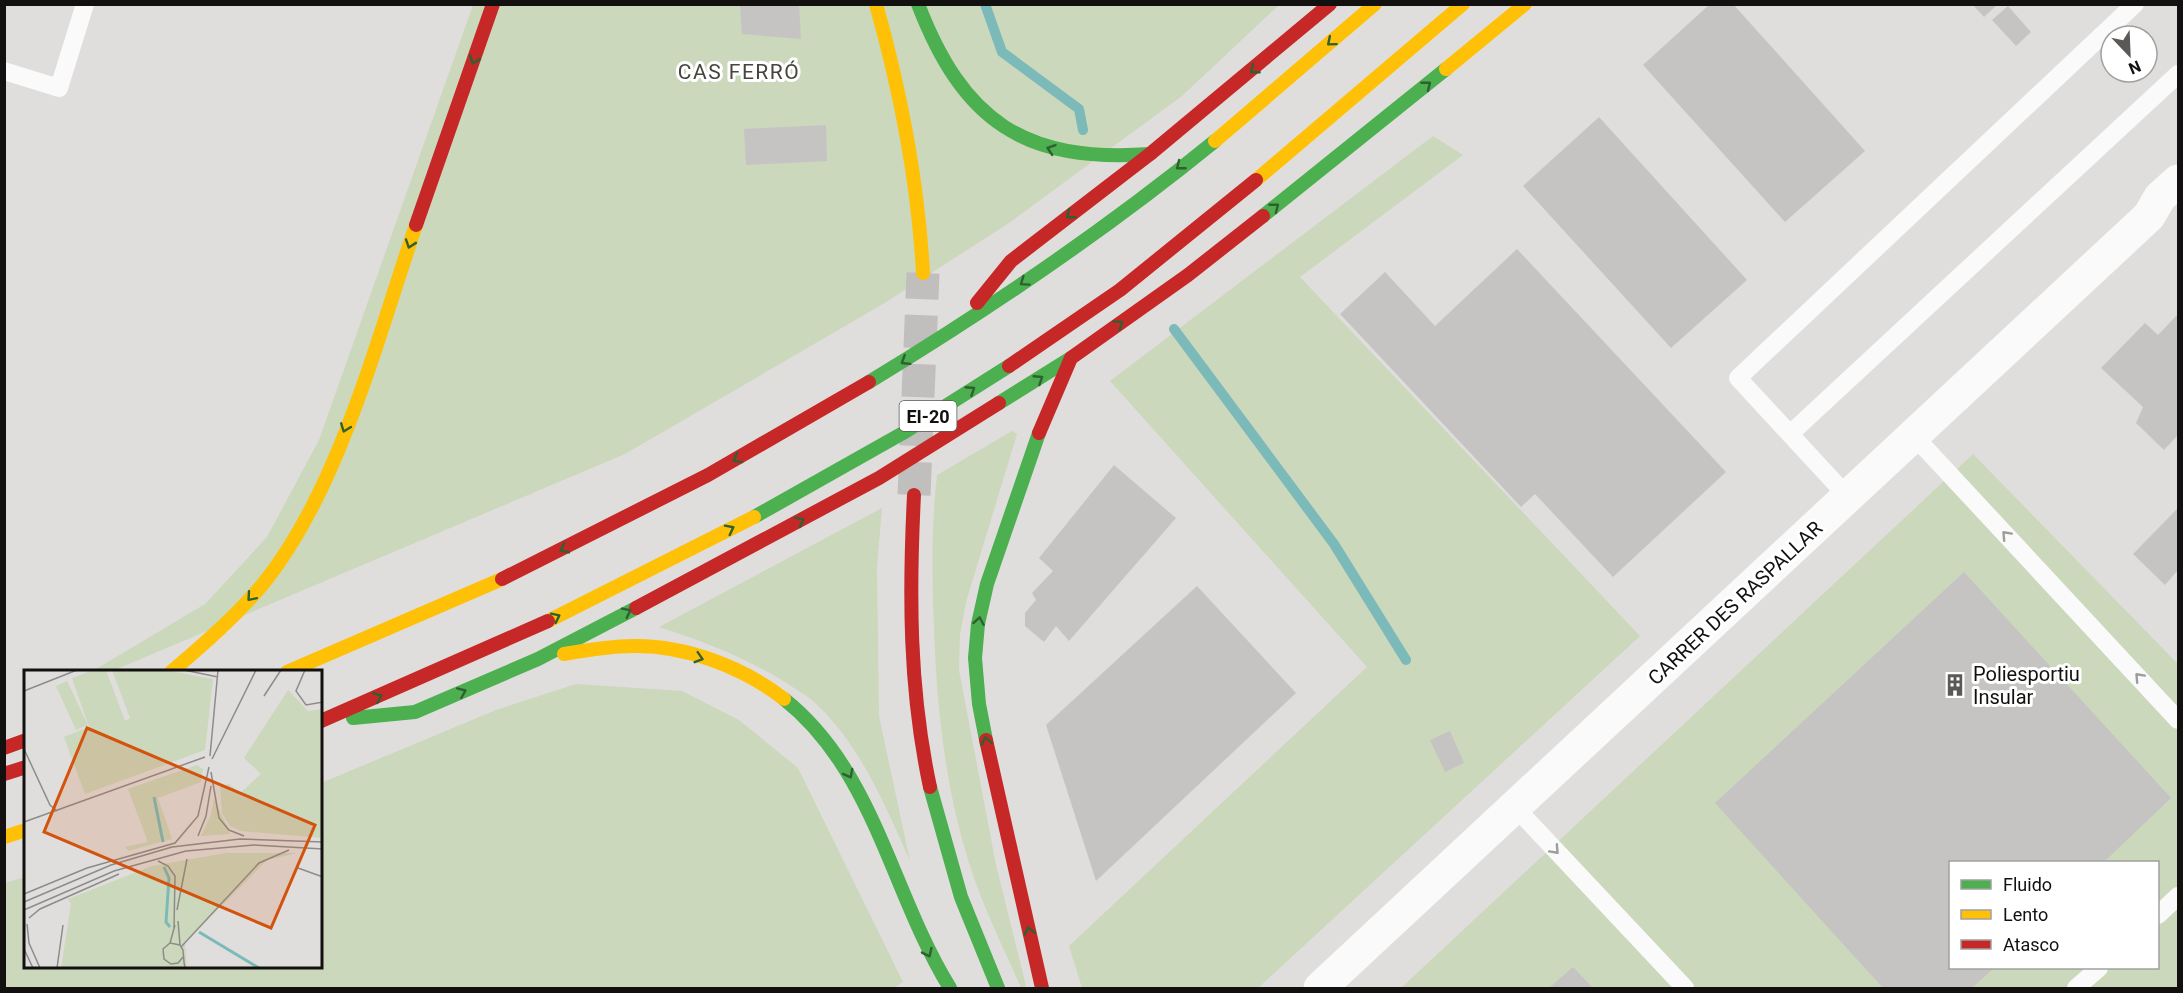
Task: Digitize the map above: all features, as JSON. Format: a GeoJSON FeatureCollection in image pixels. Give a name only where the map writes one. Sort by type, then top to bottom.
{"type":"FeatureCollection","features":[{"type":"Feature","properties":{"kind":"main road"},"geometry":{"type":"LineString","coordinates":[[173,670],[223,629],[264,582],[302,527],[324,484],[360,388],[494,4]]}},
{"type":"Feature","properties":{"kind":"main road"},"geometry":{"type":"LineString","coordinates":[[876,4],[898,80],[915,167],[923,273]]}},
{"type":"Feature","properties":{"kind":"main road"},"geometry":{"type":"LineString","coordinates":[[918,4],[939,59],[961,91],[1015,134],[1051,150],[1081,157],[1125,157],[1150,154]]}},
{"type":"Feature","properties":{"kind":"main road"},"geometry":{"type":"LineString","coordinates":[[955,330],[1011,261],[1150,154],[1330,4]]}},
{"type":"Feature","properties":{"kind":"main road"},"geometry":{"type":"LineString","coordinates":[[292,670],[436,610],[616,523],[842,400],[955,330],[1103,227],[1263,100],[1375,4]]}},
{"type":"Feature","properties":{"kind":"main road","name":"EI-20"},"geometry":{"type":"LineString","coordinates":[[322,721],[452,665],[652,569],[778,503],[962,396],[1086,315],[1190,234],[1463,4]]}},
{"type":"Feature","properties":{"kind":"main road"},"geometry":{"type":"LineString","coordinates":[[322,721],[415,712],[538,658],[733,558],[879,478],[1071,358],[1233,240],[1525,4]]}},
{"type":"Feature","properties":{"kind":"main road"},"geometry":{"type":"LineString","coordinates":[[1042,988],[992,770],[979,704],[975,658],[978,624],[987,584],[1038,435],[1071,358]]}},
{"type":"Feature","properties":{"kind":"main road"},"geometry":{"type":"LineString","coordinates":[[914,495],[909,610],[914,693],[927,776],[951,872],[998,988]]}},
{"type":"Feature","properties":{"kind":"main road"},"geometry":{"type":"LineString","coordinates":[[538,658],[643,646],[678,651],[715,663],[760,682],[801,713],[837,753],[849,774],[872,821],[914,925],[932,961],[950,988]]}},
{"type":"Feature","properties":{"kind":"main road"},"geometry":{"type":"LineString","coordinates":[[4,748],[24,741]]}},
{"type":"Feature","properties":{"kind":"main road"},"geometry":{"type":"LineString","coordinates":[[4,774],[24,768]]}},
{"type":"Feature","properties":{"kind":"main road"},"geometry":{"type":"LineString","coordinates":[[4,837],[24,831]]}},
{"type":"Feature","properties":{"kind":"street","name":"CARRER DES RASPALLAR"},"geometry":{"type":"LineString","coordinates":[[1320,988],[1914,436],[2164,217],[2160,197],[2178,181]]}},
{"type":"Feature","properties":{"kind":"lane"},"geometry":{"type":"LineString","coordinates":[[4,71],[59,88],[85,4]]}},
{"type":"Feature","properties":{"kind":"lane"},"geometry":{"type":"LineString","coordinates":[[1848,497],[1738,378],[2136,4]]}},
{"type":"Feature","properties":{"kind":"lane"},"geometry":{"type":"LineString","coordinates":[[1790,434],[2178,74]]}},
{"type":"Feature","properties":{"kind":"lane"},"geometry":{"type":"LineString","coordinates":[[1914,436],[2178,720]]}},
{"type":"Feature","properties":{"kind":"lane"},"geometry":{"type":"LineString","coordinates":[[1515,807],[1684,988]]}},
{"type":"Feature","properties":{"kind":"lane"},"geometry":{"type":"LineString","coordinates":[[2159,913],[2178,896]]}},
{"type":"Feature","properties":{"kind":"lane"},"geometry":{"type":"LineString","coordinates":[[2076,988],[2099,969]]}},
{"type":"Feature","properties":{"kind":"green space"},"geometry":{"type":"Polygon","coordinates":[[[473,5],[1279,5],[1182,96],[1009,223],[883,304],[625,454],[115,670],[94,670],[205,604],[267,537],[319,440],[473,5]]]}},
{"type":"Feature","properties":{"kind":"green space"},"geometry":{"type":"Polygon","coordinates":[[[1433,136],[1463,155],[1300,277],[1640,636],[1258,988],[1082,988],[1069,946],[1367,667],[1110,381],[1433,136]]]}},
{"type":"Feature","properties":{"kind":"green space"},"geometry":{"type":"Polygon","coordinates":[[[1012,431],[1017,434],[966,602],[960,635],[959,670],[996,865],[1026,986],[1021,988],[978,889],[956,815],[944,754],[935,660],[933,591],[933,533],[937,475],[1012,431]]]}},
{"type":"Feature","properties":{"kind":"green space"},"geometry":{"type":"Polygon","coordinates":[[[1973,454],[2178,664],[2178,988],[1401,988],[1973,454]]]}},
{"type":"Feature","properties":{"kind":"green space"},"geometry":{"type":"Polygon","coordinates":[[[882,508],[877,567],[879,716],[910,861],[881,797],[858,756],[845,737],[814,702],[773,675],[741,658],[659,627],[882,508]]]}},
{"type":"Feature","properties":{"kind":"green space"},"geometry":{"type":"Polygon","coordinates":[[[576,684],[682,691],[739,720],[798,768],[903,982],[894,988],[5,988],[5,883],[24,877],[24,969],[322,969],[322,783],[496,710],[576,684]]]}},
{"type":"Feature","properties":{"kind":"building"},"geometry":{"type":"Polygon","coordinates":[[[740,4],[799,4],[801,39],[742,34],[740,4]]]}},
{"type":"Feature","properties":{"kind":"building"},"geometry":{"type":"Polygon","coordinates":[[[1710,4],[1733,4],[1865,151],[1785,222],[1643,65],[1710,4]]]}},
{"type":"Feature","properties":{"kind":"building"},"geometry":{"type":"Polygon","coordinates":[[[1972,4],[1998,4],[1984,17],[1972,4]]]}},
{"type":"Feature","properties":{"kind":"building"},"geometry":{"type":"Polygon","coordinates":[[[2008,6],[2031,32],[2016,46],[1992,20],[2008,6]]]}},
{"type":"Feature","properties":{"kind":"building"},"geometry":{"type":"Polygon","coordinates":[[[1599,117],[1747,280],[1671,348],[1523,186],[1599,117]]]}},
{"type":"Feature","properties":{"kind":"building"},"geometry":{"type":"Polygon","coordinates":[[[826,125],[827,161],[746,165],[744,129],[826,125]]]}},
{"type":"Feature","properties":{"kind":"building"},"geometry":{"type":"Polygon","coordinates":[[[1517,249],[1726,472],[1613,577],[1535,494],[1521,507],[1340,314],[1385,272],[1435,326],[1517,249]]]}},
{"type":"Feature","properties":{"kind":"building"},"geometry":{"type":"Polygon","coordinates":[[[2178,314],[2178,435],[2164,450],[2136,423],[2143,407],[2101,368],[2145,323],[2158,335],[2178,314]]]}},
{"type":"Feature","properties":{"kind":"building"},"geometry":{"type":"Polygon","coordinates":[[[1114,465],[1176,518],[1069,641],[1056,626],[1044,642],[1025,626],[1025,613],[1036,600],[1032,593],[1053,571],[1039,558],[1114,465]]]}},
{"type":"Feature","properties":{"kind":"building"},"geometry":{"type":"Polygon","coordinates":[[[2178,508],[2178,570],[2165,585],[2133,554],[2178,508]]]}},
{"type":"Feature","properties":{"kind":"building","name":"Poliesportiu Insular"},"geometry":{"type":"Polygon","coordinates":[[[1964,572],[2171,798],[2105,861],[1949,861],[1949,969],[1993,969],[1972,988],[1883,988],[1715,803],[1964,572]]]}},
{"type":"Feature","properties":{"kind":"building"},"geometry":{"type":"Polygon","coordinates":[[[1197,586],[1296,693],[1096,881],[1046,725],[1197,586]]]}},
{"type":"Feature","properties":{"kind":"building"},"geometry":{"type":"Polygon","coordinates":[[[1450,731],[1464,763],[1445,772],[1430,740],[1450,731]]]}},
{"type":"Feature","properties":{"kind":"building"},"geometry":{"type":"Polygon","coordinates":[[[1573,967],[1593,988],[1549,988],[1573,967]]]}},
{"type":"Feature","properties":{"kind":"waterway"},"geometry":{"type":"LineString","coordinates":[[985,4],[1002,52],[1079,109],[1083,130]]}},
{"type":"Feature","properties":{"kind":"waterway"},"geometry":{"type":"LineString","coordinates":[[1174,329],[1334,544],[1406,660]]}},
{"type":"Feature","properties":{"kind":"tunnel"},"geometry":{"type":"LineString","coordinates":[[914,495],[923,273]]}},
{"type":"Feature","properties":{"kind":"traffic: fast"},"geometry":{"type":"LineString","coordinates":[[918,4],[936,44],[956,78],[978,105],[1004,126],[1033,141],[1067,151],[1106,155],[1150,154]]}},
{"type":"Feature","properties":{"kind":"traffic: fast"},"geometry":{"type":"LineString","coordinates":[[1263,216],[1446,69]]}},
{"type":"Feature","properties":{"kind":"traffic: fast"},"geometry":{"type":"LineString","coordinates":[[869,382],[1046,268],[1132,206],[1215,141]]}},
{"type":"Feature","properties":{"kind":"traffic: fast"},"geometry":{"type":"LineString","coordinates":[[999,403],[1071,358]]}},
{"type":"Feature","properties":{"kind":"traffic: fast"},"geometry":{"type":"LineString","coordinates":[[754,517],[903,433],[1009,366]]}},
{"type":"Feature","properties":{"kind":"traffic: fast"},"geometry":{"type":"LineString","coordinates":[[986,740],[979,704],[975,658],[978,624],[987,584],[1039,433]]}},
{"type":"Feature","properties":{"kind":"traffic: fast"},"geometry":{"type":"LineString","coordinates":[[353,718],[415,712],[538,659],[636,608]]}},
{"type":"Feature","properties":{"kind":"traffic: fast"},"geometry":{"type":"LineString","coordinates":[[784,699],[815,728],[840,761],[861,797],[912,913],[950,988]]}},
{"type":"Feature","properties":{"kind":"traffic: fast"},"geometry":{"type":"LineString","coordinates":[[930,787],[961,897],[998,988]]}},
{"type":"Feature","properties":{"kind":"traffic: slow"},"geometry":{"type":"LineString","coordinates":[[876,4],[893,71],[913,171],[923,273]]}},
{"type":"Feature","properties":{"kind":"traffic: slow"},"geometry":{"type":"LineString","coordinates":[[1215,141],[1375,4]]}},
{"type":"Feature","properties":{"kind":"traffic: slow"},"geometry":{"type":"LineString","coordinates":[[1256,180],[1463,4]]}},
{"type":"Feature","properties":{"kind":"traffic: slow"},"geometry":{"type":"LineString","coordinates":[[1446,69],[1525,4]]}},
{"type":"Feature","properties":{"kind":"traffic: slow"},"geometry":{"type":"LineString","coordinates":[[173,670],[230,619],[263,584],[290,546],[313,504],[335,459],[353,412],[416,225]]}},
{"type":"Feature","properties":{"kind":"traffic: slow"},"geometry":{"type":"LineString","coordinates":[[548,621],[754,517]]}},
{"type":"Feature","properties":{"kind":"traffic: slow"},"geometry":{"type":"LineString","coordinates":[[292,670],[502,579]]}},
{"type":"Feature","properties":{"kind":"traffic: slow"},"geometry":{"type":"LineString","coordinates":[[564,654],[624,646],[673,649],[732,668],[768,687],[784,699]]}},
{"type":"Feature","properties":{"kind":"traffic: slow"},"geometry":{"type":"LineString","coordinates":[[4,837],[24,831]]}},
{"type":"Feature","properties":{"kind":"traffic: jam"},"geometry":{"type":"LineString","coordinates":[[416,225],[493,4]]}},
{"type":"Feature","properties":{"kind":"traffic: jam"},"geometry":{"type":"LineString","coordinates":[[977,303],[1011,261],[1150,154],[1330,4]]}},
{"type":"Feature","properties":{"kind":"traffic: jam"},"geometry":{"type":"LineString","coordinates":[[1009,366],[1120,290],[1256,180]]}},
{"type":"Feature","properties":{"kind":"traffic: jam"},"geometry":{"type":"LineString","coordinates":[[1039,433],[1071,358],[1188,275],[1263,216]]}},
{"type":"Feature","properties":{"kind":"traffic: jam"},"geometry":{"type":"LineString","coordinates":[[502,579],[708,475],[869,382]]}},
{"type":"Feature","properties":{"kind":"traffic: jam"},"geometry":{"type":"LineString","coordinates":[[636,608],[879,478],[999,403]]}},
{"type":"Feature","properties":{"kind":"traffic: jam"},"geometry":{"type":"LineString","coordinates":[[914,495],[911,569],[914,678],[930,787]]}},
{"type":"Feature","properties":{"kind":"traffic: jam"},"geometry":{"type":"LineString","coordinates":[[322,721],[548,621]]}},
{"type":"Feature","properties":{"kind":"traffic: jam"},"geometry":{"type":"LineString","coordinates":[[986,740],[1042,988]]}},
{"type":"Feature","properties":{"kind":"traffic: jam"},"geometry":{"type":"LineString","coordinates":[[4,748],[24,741]]}},
{"type":"Feature","properties":{"kind":"traffic: jam"},"geometry":{"type":"LineString","coordinates":[[4,774],[24,768]]}},
{"type":"Feature","properties":{"kind":"place","name":"Poliesportiu Insular"},"geometry":{"type":"Point","coordinates":[1955,685]}},
{"type":"Feature","properties":{"kind":"district","name":"CAS FERRÓ"},"geometry":{"type":"Point","coordinates":[739,72]}}]}
